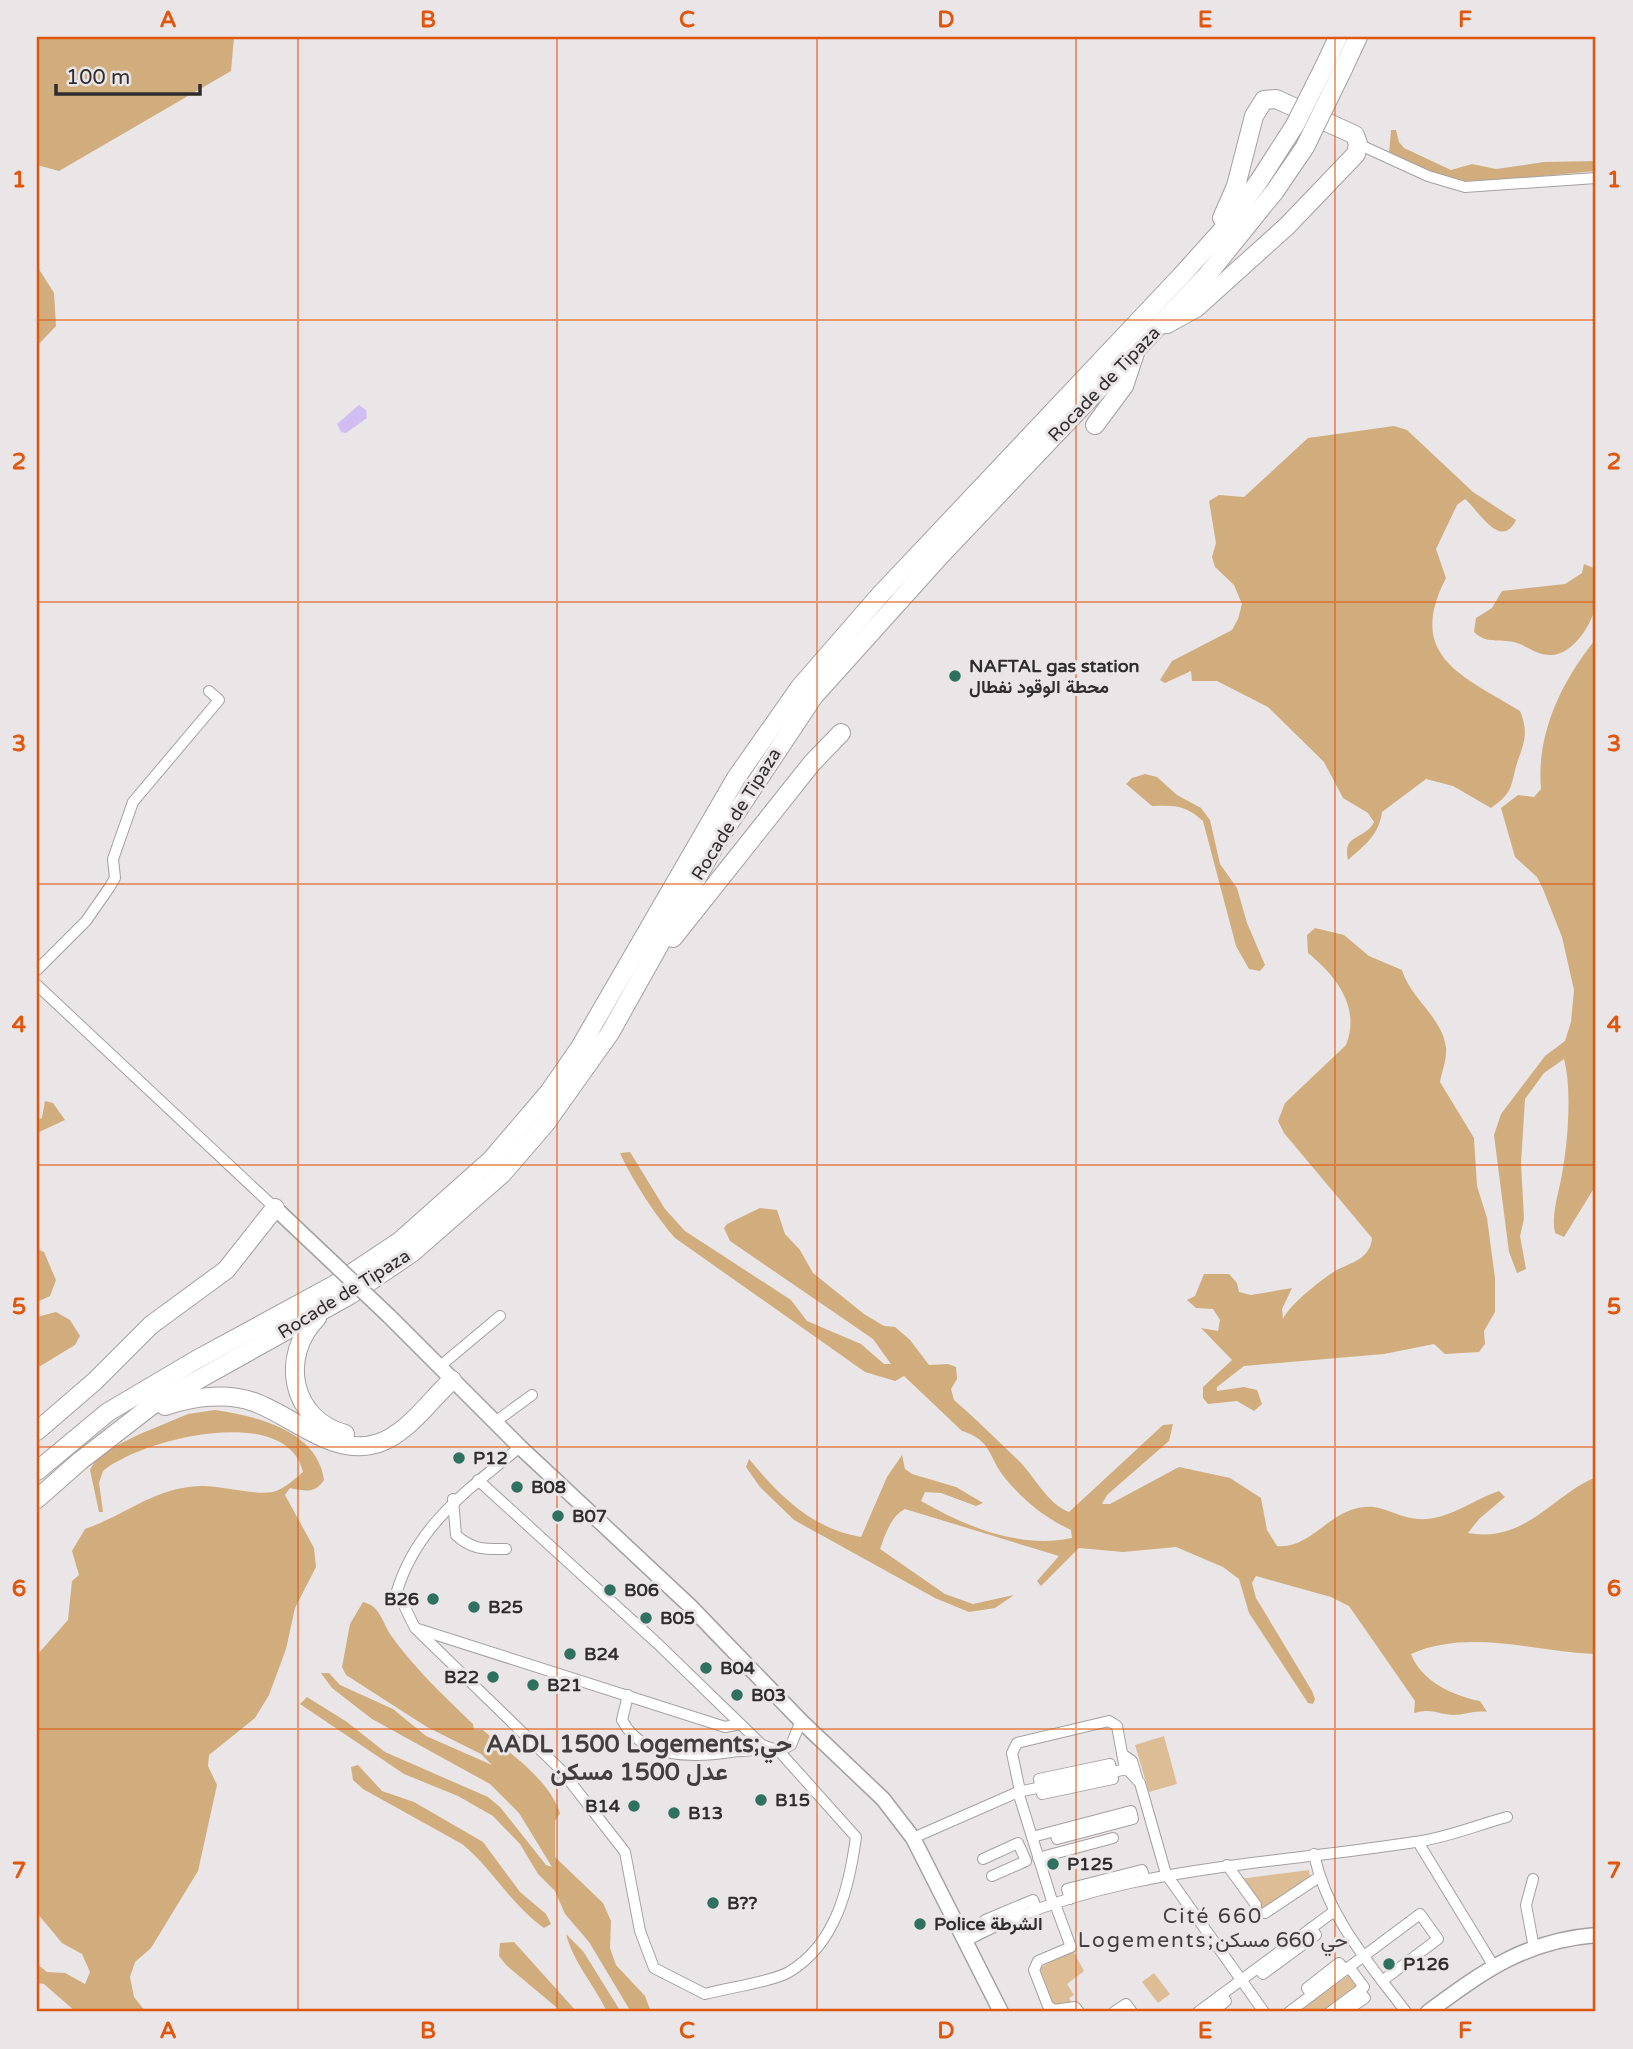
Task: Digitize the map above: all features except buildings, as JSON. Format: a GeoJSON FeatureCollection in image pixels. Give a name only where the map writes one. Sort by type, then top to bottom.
{"type":"FeatureCollection","features":[{"type":"Feature","properties":{"kind":"highway","name":"Rocade de Tipaza"},"geometry":{"type":"LineString","coordinates":[[37,1499],[121,1428],[188,1384],[350,1295],[413,1252],[502,1174],[578,1079],[610,1033],[731,819],[814,696],[940,556],[1208,274],[1275,191],[1312,134],[1335,66],[1338,37]]}},
{"type":"Feature","properties":{"kind":"highway","name":"Rocade de Tipaza"},"geometry":{"type":"LineString","coordinates":[[37,1471],[108,1412],[174,1371],[334,1285],[400,1241],[491,1160],[549,1092],[579,1049],[736,778],[807,677],[880,595],[1214,239],[1259,181],[1294,125],[1358,37]]}},
{"type":"Feature","properties":{"kind":"highway"},"geometry":{"type":"LineString","coordinates":[[1158,327],[1196,308],[1287,226],[1353,158],[1358,144],[1355,135],[1276,99],[1264,100],[1254,116],[1232,198],[1214,239]]}},
{"type":"Feature","properties":{"kind":"highway"},"geometry":{"type":"LineString","coordinates":[[1095,425],[1124,386],[1136,351]]}},
{"type":"Feature","properties":{"kind":"highway"},"geometry":{"type":"LineString","coordinates":[[647,967],[675,936],[812,763],[841,733]]}},
{"type":"Feature","properties":{"kind":"highway"},"geometry":{"type":"LineString","coordinates":[[37,1431],[95,1381],[151,1325],[226,1270],[275,1208]]}},
{"type":"Feature","properties":{"kind":"highway"},"geometry":{"type":"LineString","coordinates":[[350,1295],[324,1311],[311,1324],[295,1353],[293,1371],[297,1390],[316,1419],[332,1430],[350,1435],[375,1432],[399,1417],[445,1374]]}},
{"type":"Feature","properties":{"kind":"highway"},"geometry":{"type":"LineString","coordinates":[[121,1428],[144,1415],[190,1398],[232,1398],[270,1409],[320,1437],[359,1447],[393,1436],[445,1374]]}},
{"type":"Feature","properties":{"kind":"street"},"geometry":{"type":"LineString","coordinates":[[1358,144],[1428,176],[1465,187],[1596,178]]}},
{"type":"Feature","properties":{"kind":"street"},"geometry":{"type":"LineString","coordinates":[[37,970],[86,921],[109,888],[115,878],[113,859],[133,802],[219,700],[209,691]]}},
{"type":"Feature","properties":{"kind":"street"},"geometry":{"type":"LineString","coordinates":[[37,985],[389,1316],[495,1423],[690,1606],[801,1721],[865,1779],[913,1838],[1001,2012]]}},
{"type":"Feature","properties":{"kind":"street"},"geometry":{"type":"LineString","coordinates":[[445,1374],[500,1316]]}},
{"type":"Feature","properties":{"kind":"street"},"geometry":{"type":"LineString","coordinates":[[495,1423],[533,1395]]}},
{"type":"Feature","properties":{"kind":"street"},"geometry":{"type":"LineString","coordinates":[[478,1480],[658,1643],[762,1745],[779,1751],[856,1838],[849,1885],[822,1944],[787,1973],[705,1994],[654,1968],[640,1931],[625,1852],[561,1770],[415,1628],[397,1591],[405,1565],[453,1499],[520,1447]]}},
{"type":"Feature","properties":{"kind":"street"},"geometry":{"type":"LineString","coordinates":[[453,1499],[456,1535],[475,1549],[506,1549]]}},
{"type":"Feature","properties":{"kind":"street"},"geometry":{"type":"LineString","coordinates":[[415,1628],[725,1727],[740,1724]]}},
{"type":"Feature","properties":{"kind":"street"},"geometry":{"type":"LineString","coordinates":[[628,1695],[622,1720],[630,1735],[641,1743],[682,1756],[708,1757],[754,1752],[762,1745]]}},
{"type":"Feature","properties":{"kind":"street"},"geometry":{"type":"LineString","coordinates":[[779,1751],[791,1745],[801,1721]]}},
{"type":"Feature","properties":{"kind":"street"},"geometry":{"type":"LineString","coordinates":[[1080,2012],[1075,2007],[1055,2010],[1048,2006],[1034,1970],[1038,1961],[1071,1947],[1033,1842],[1012,1753],[1018,1742],[1112,1722],[1117,1726],[1125,1769],[1137,1778]]}},
{"type":"Feature","properties":{"kind":"street"},"geometry":{"type":"LineString","coordinates":[[1122,1754],[1132,1760],[1166,1874],[1264,2012]]}},
{"type":"Feature","properties":{"kind":"street"},"geometry":{"type":"LineString","coordinates":[[913,1838],[1019,1791],[1125,1769]]}},
{"type":"Feature","properties":{"kind":"street"},"geometry":{"type":"LineString","coordinates":[[1022,1852],[1033,1842],[1055,1831],[1131,1811],[1133,1819],[1057,1839],[1055,1831]]}},
{"type":"Feature","properties":{"kind":"street"},"geometry":{"type":"LineString","coordinates":[[966,1941],[989,1929],[1054,1904],[1166,1874],[1418,1842],[1507,1816]]}},
{"type":"Feature","properties":{"kind":"street"},"geometry":{"type":"LineString","coordinates":[[1038,1858],[1113,1838]]}},
{"type":"Feature","properties":{"kind":"street"},"geometry":{"type":"LineString","coordinates":[[1418,1842],[1493,1965]]}},
{"type":"Feature","properties":{"kind":"street"},"geometry":{"type":"LineString","coordinates":[[983,1859],[1018,1843],[1026,1861],[992,1876]]}},
{"type":"Feature","properties":{"kind":"street"},"geometry":{"type":"LineString","coordinates":[[1314,1854],[1319,1877],[1333,1912],[1406,2012]]}},
{"type":"Feature","properties":{"kind":"street"},"geometry":{"type":"LineString","coordinates":[[1227,1865],[1256,1905]]}},
{"type":"Feature","properties":{"kind":"street"},"geometry":{"type":"LineString","coordinates":[[1265,1913],[1319,1877]]}},
{"type":"Feature","properties":{"kind":"street"},"geometry":{"type":"LineString","coordinates":[[1533,1879],[1526,1905],[1534,1948]]}},
{"type":"Feature","properties":{"kind":"street"},"geometry":{"type":"LineString","coordinates":[[1201,2012],[1333,1912]]}},
{"type":"Feature","properties":{"kind":"street"},"geometry":{"type":"LineString","coordinates":[[1347,1969],[1420,1914],[1438,1939],[1382,1981]]}},
{"type":"Feature","properties":{"kind":"street"},"geometry":{"type":"LineString","coordinates":[[1428,2012],[1493,1965],[1570,1937],[1596,1935]]}},
{"type":"Feature","properties":{"kind":"street"},"geometry":{"type":"LineString","coordinates":[[1289,2012],[1312,1995],[1307,1988],[1339,1964],[1364,1987],[1330,2012]]}},
{"type":"Feature","properties":{"kind":"street"},"geometry":{"type":"LineString","coordinates":[[1344,2012],[1365,1998],[1359,1990]]}},
{"type":"Feature","properties":{"kind":"street"},"geometry":{"type":"LineString","coordinates":[[1213,2012],[1226,2001],[1221,1995]]}},
{"type":"Feature","properties":{"kind":"street"},"geometry":{"type":"LineString","coordinates":[[1114,2012],[1126,2004],[1132,2012]]}},
{"type":"Feature","properties":{"kind":"shaded area"},"geometry":{"type":"Polygon","coordinates":[[[37,37],[234,37],[231,71],[59,171],[37,165],[37,37]]]}},
{"type":"Feature","properties":{"kind":"shaded area"},"geometry":{"type":"Polygon","coordinates":[[[1391,130],[1396,130],[1399,142],[1404,148],[1451,170],[1472,164],[1496,169],[1544,162],[1596,161],[1596,171],[1469,183],[1454,181],[1389,154],[1391,130]]]}},
{"type":"Feature","properties":{"kind":"shaded area"},"geometry":{"type":"Polygon","coordinates":[[[37,266],[54,293],[56,326],[37,346],[37,266]]]}},
{"type":"Feature","properties":{"kind":"shaded area"},"geometry":{"type":"Polygon","coordinates":[[[359,405],[366,410],[367,418],[346,433],[341,432],[337,424],[359,405]]]}},
{"type":"Feature","properties":{"kind":"shaded area"},"geometry":{"type":"Polygon","coordinates":[[[1394,426],[1407,430],[1473,492],[1516,520],[1510,528],[1497,530],[1465,499],[1457,505],[1436,549],[1446,578],[1435,605],[1432,627],[1437,646],[1447,661],[1479,687],[1520,711],[1524,738],[1510,789],[1504,798],[1491,808],[1453,786],[1426,779],[1382,812],[1374,833],[1348,860],[1348,845],[1374,822],[1368,813],[1343,798],[1324,762],[1268,707],[1217,681],[1192,681],[1191,671],[1165,683],[1160,680],[1172,661],[1232,630],[1238,619],[1242,604],[1234,585],[1215,567],[1212,557],[1216,543],[1209,501],[1219,495],[1244,497],[1308,438],[1394,426]]]}},
{"type":"Feature","properties":{"kind":"shaded area"},"geometry":{"type":"Polygon","coordinates":[[[1584,564],[1596,569],[1594,610],[1580,637],[1566,650],[1545,655],[1514,642],[1483,638],[1474,632],[1476,618],[1492,608],[1502,591],[1565,584],[1582,573],[1584,564]]]}},
{"type":"Feature","properties":{"kind":"shaded area"},"geometry":{"type":"Polygon","coordinates":[[[1596,639],[1596,1185],[1564,1237],[1555,1233],[1555,1211],[1564,1161],[1568,1116],[1568,1085],[1564,1059],[1544,1073],[1525,1099],[1521,1163],[1524,1219],[1520,1236],[1526,1269],[1517,1273],[1509,1252],[1494,1135],[1501,1114],[1545,1056],[1565,1041],[1571,1022],[1574,990],[1562,937],[1543,889],[1537,877],[1515,857],[1501,808],[1518,795],[1534,797],[1541,789],[1547,728],[1562,690],[1596,639]]]}},
{"type":"Feature","properties":{"kind":"shaded area"},"geometry":{"type":"Polygon","coordinates":[[[1145,774],[1157,777],[1177,795],[1201,808],[1210,820],[1220,864],[1237,888],[1247,923],[1265,965],[1260,971],[1249,969],[1236,946],[1203,821],[1180,807],[1152,806],[1126,784],[1132,778],[1145,774]]]}},
{"type":"Feature","properties":{"kind":"shaded area"},"geometry":{"type":"Polygon","coordinates":[[[1315,928],[1344,935],[1369,956],[1402,970],[1412,990],[1444,1037],[1446,1052],[1440,1082],[1474,1138],[1477,1186],[1487,1218],[1495,1278],[1495,1312],[1484,1331],[1485,1344],[1479,1352],[1445,1354],[1434,1344],[1384,1354],[1244,1366],[1217,1387],[1217,1391],[1244,1387],[1257,1390],[1262,1404],[1254,1411],[1237,1401],[1208,1404],[1203,1398],[1203,1387],[1232,1360],[1201,1328],[1218,1331],[1220,1320],[1213,1309],[1196,1308],[1187,1300],[1195,1296],[1204,1274],[1229,1274],[1237,1283],[1239,1292],[1251,1295],[1292,1288],[1282,1309],[1283,1319],[1307,1292],[1337,1270],[1359,1259],[1371,1245],[1372,1238],[1284,1133],[1278,1121],[1285,1103],[1346,1045],[1350,1031],[1348,1005],[1343,993],[1328,972],[1308,953],[1307,935],[1315,928]]]}},
{"type":"Feature","properties":{"kind":"shaded area"},"geometry":{"type":"Polygon","coordinates":[[[45,1101],[53,1103],[65,1120],[37,1133],[37,1120],[42,1118],[45,1101]]]}},
{"type":"Feature","properties":{"kind":"shaded area"},"geometry":{"type":"Polygon","coordinates":[[[630,1152],[665,1209],[685,1231],[791,1300],[807,1321],[861,1344],[884,1364],[891,1364],[873,1339],[730,1241],[724,1228],[727,1224],[760,1208],[777,1210],[785,1234],[800,1250],[813,1273],[864,1314],[884,1326],[895,1327],[910,1340],[929,1365],[948,1364],[956,1367],[957,1379],[951,1389],[954,1400],[1024,1466],[1054,1503],[1069,1512],[1163,1425],[1173,1424],[1169,1441],[1107,1495],[1102,1504],[1110,1504],[1179,1467],[1230,1478],[1261,1498],[1267,1530],[1277,1546],[1297,1543],[1342,1514],[1361,1507],[1378,1508],[1409,1518],[1429,1519],[1450,1513],[1499,1491],[1505,1497],[1479,1519],[1468,1533],[1506,1531],[1537,1516],[1580,1485],[1596,1477],[1596,1654],[1479,1642],[1433,1646],[1411,1654],[1422,1672],[1449,1691],[1480,1701],[1487,1712],[1453,1715],[1431,1711],[1414,1713],[1415,1701],[1349,1606],[1331,1597],[1256,1576],[1252,1583],[1256,1598],[1312,1691],[1315,1699],[1313,1704],[1308,1703],[1249,1613],[1239,1579],[1223,1567],[1176,1547],[1123,1552],[1079,1548],[1041,1586],[1037,1581],[1059,1556],[905,1509],[892,1521],[880,1549],[945,1594],[973,1604],[1014,1595],[995,1608],[969,1612],[935,1598],[794,1520],[760,1487],[746,1467],[749,1459],[798,1509],[827,1526],[861,1537],[887,1477],[902,1455],[905,1469],[912,1474],[956,1487],[983,1503],[976,1506],[941,1493],[925,1492],[921,1501],[975,1527],[1033,1541],[1072,1538],[1071,1530],[1043,1514],[1019,1494],[1005,1478],[984,1444],[962,1431],[904,1376],[895,1381],[865,1372],[675,1238],[645,1197],[620,1153],[630,1152]]]}},
{"type":"Feature","properties":{"kind":"shaded area"},"geometry":{"type":"Polygon","coordinates":[[[37,1249],[44,1252],[56,1280],[50,1296],[37,1302],[37,1249]]]}},
{"type":"Feature","properties":{"kind":"shaded area"},"geometry":{"type":"Polygon","coordinates":[[[56,1312],[70,1320],[80,1336],[75,1345],[37,1368],[37,1317],[56,1312]]]}},
{"type":"Feature","properties":{"kind":"shaded area"},"geometry":{"type":"Polygon","coordinates":[[[215,1410],[266,1422],[298,1438],[310,1449],[319,1463],[324,1480],[317,1488],[290,1488],[285,1495],[314,1548],[316,1567],[295,1608],[286,1649],[269,1695],[255,1718],[209,1755],[208,1766],[217,1785],[198,1871],[151,1948],[135,1962],[130,1977],[134,1997],[146,2012],[76,2012],[44,1984],[37,1983],[37,1964],[47,1972],[65,1973],[85,1984],[90,1972],[82,1954],[62,1943],[37,1913],[37,1655],[68,1620],[72,1581],[79,1575],[72,1551],[85,1529],[169,1491],[201,1486],[269,1492],[283,1488],[303,1472],[291,1451],[270,1438],[242,1432],[211,1433],[178,1439],[122,1459],[103,1471],[99,1483],[103,1512],[99,1512],[90,1470],[99,1454],[188,1414],[215,1410]]]}},
{"type":"Feature","properties":{"kind":"shaded area"},"geometry":{"type":"Polygon","coordinates":[[[363,1602],[377,1610],[390,1634],[409,1658],[473,1724],[474,1730],[483,1730],[527,1767],[547,1789],[560,1813],[555,1821],[555,1857],[603,1903],[611,1921],[610,1948],[616,1965],[645,1996],[651,2012],[631,2012],[589,1942],[565,1914],[555,1891],[538,1874],[520,1844],[493,1816],[458,1796],[404,1774],[300,1704],[307,1697],[347,1722],[385,1752],[488,1797],[500,1807],[546,1865],[552,1867],[519,1813],[490,1784],[372,1719],[332,1688],[321,1673],[329,1673],[340,1685],[393,1709],[426,1736],[492,1765],[481,1754],[427,1727],[346,1675],[342,1667],[350,1624],[363,1602]]]}},
{"type":"Feature","properties":{"kind":"shaded area"},"geometry":{"type":"Polygon","coordinates":[[[1164,1736],[1177,1784],[1149,1792],[1135,1745],[1164,1736]]]}},
{"type":"Feature","properties":{"kind":"shaded area"},"geometry":{"type":"Polygon","coordinates":[[[358,1765],[382,1791],[414,1802],[483,1842],[520,1892],[546,1914],[551,1924],[544,1928],[532,1919],[462,1844],[363,1789],[353,1780],[351,1767],[358,1765]]]}},
{"type":"Feature","properties":{"kind":"shaded area"},"geometry":{"type":"Polygon","coordinates":[[[1309,1870],[1310,1877],[1263,1911],[1240,1879],[1309,1870]]]}},
{"type":"Feature","properties":{"kind":"shaded area"},"geometry":{"type":"Polygon","coordinates":[[[566,1934],[583,1951],[621,2012],[607,2012],[574,1954],[566,1934]]]}},
{"type":"Feature","properties":{"kind":"shaded area"},"geometry":{"type":"Polygon","coordinates":[[[514,1942],[577,2012],[562,2012],[506,1965],[499,1956],[500,1943],[514,1942]]]}},
{"type":"Feature","properties":{"kind":"shaded area"},"geometry":{"type":"Polygon","coordinates":[[[1072,1949],[1084,1971],[1067,1984],[1074,1995],[1069,1998],[1072,2003],[1054,2006],[1040,1968],[1072,1949]]]}},
{"type":"Feature","properties":{"kind":"shaded area"},"geometry":{"type":"Polygon","coordinates":[[[1154,1973],[1170,1994],[1158,2003],[1142,1982],[1154,1973]]]}},
{"type":"Feature","properties":{"kind":"shaded area"},"geometry":{"type":"Polygon","coordinates":[[[1349,1975],[1357,1985],[1322,2012],[1297,2012],[1349,1975]]]}},
{"type":"Feature","properties":{"kind":"place","name":"NAFTAL gas station محطة الوقود نفطال"},"geometry":{"type":"Point","coordinates":[955,676]}},
{"type":"Feature","properties":{"kind":"place","name":"P12"},"geometry":{"type":"Point","coordinates":[459,1458]}},
{"type":"Feature","properties":{"kind":"place","name":"B08"},"geometry":{"type":"Point","coordinates":[517,1487]}},
{"type":"Feature","properties":{"kind":"place","name":"B07"},"geometry":{"type":"Point","coordinates":[558,1516]}},
{"type":"Feature","properties":{"kind":"place","name":"B06"},"geometry":{"type":"Point","coordinates":[610,1590]}},
{"type":"Feature","properties":{"kind":"place","name":"B26"},"geometry":{"type":"Point","coordinates":[433,1599]}},
{"type":"Feature","properties":{"kind":"place","name":"B25"},"geometry":{"type":"Point","coordinates":[474,1607]}},
{"type":"Feature","properties":{"kind":"place","name":"B05"},"geometry":{"type":"Point","coordinates":[646,1618]}},
{"type":"Feature","properties":{"kind":"place","name":"B24"},"geometry":{"type":"Point","coordinates":[570,1654]}},
{"type":"Feature","properties":{"kind":"place","name":"B04"},"geometry":{"type":"Point","coordinates":[706,1668]}},
{"type":"Feature","properties":{"kind":"place","name":"B22"},"geometry":{"type":"Point","coordinates":[493,1677]}},
{"type":"Feature","properties":{"kind":"place","name":"B21"},"geometry":{"type":"Point","coordinates":[533,1685]}},
{"type":"Feature","properties":{"kind":"place","name":"B03"},"geometry":{"type":"Point","coordinates":[737,1695]}},
{"type":"Feature","properties":{"kind":"place","name":"B15"},"geometry":{"type":"Point","coordinates":[761,1800]}},
{"type":"Feature","properties":{"kind":"place","name":"B14"},"geometry":{"type":"Point","coordinates":[634,1806]}},
{"type":"Feature","properties":{"kind":"place","name":"B13"},"geometry":{"type":"Point","coordinates":[674,1813]}},
{"type":"Feature","properties":{"kind":"place","name":"P125"},"geometry":{"type":"Point","coordinates":[1053,1864]}},
{"type":"Feature","properties":{"kind":"place","name":"B??"},"geometry":{"type":"Point","coordinates":[713,1903]}},
{"type":"Feature","properties":{"kind":"place","name":"Police الشرطة"},"geometry":{"type":"Point","coordinates":[920,1924]}},
{"type":"Feature","properties":{"kind":"place","name":"P126"},"geometry":{"type":"Point","coordinates":[1389,1964]}},
{"type":"Feature","properties":{"kind":"district","name":"AADL 1500 Logements;حي عدل 1500 مسكن"},"geometry":{"type":"Point","coordinates":[639,1758]}},
{"type":"Feature","properties":{"kind":"district","name":"Cité 660 Logements;حي 660 مسكن"},"geometry":{"type":"Point","coordinates":[1213,1928]}}]}
